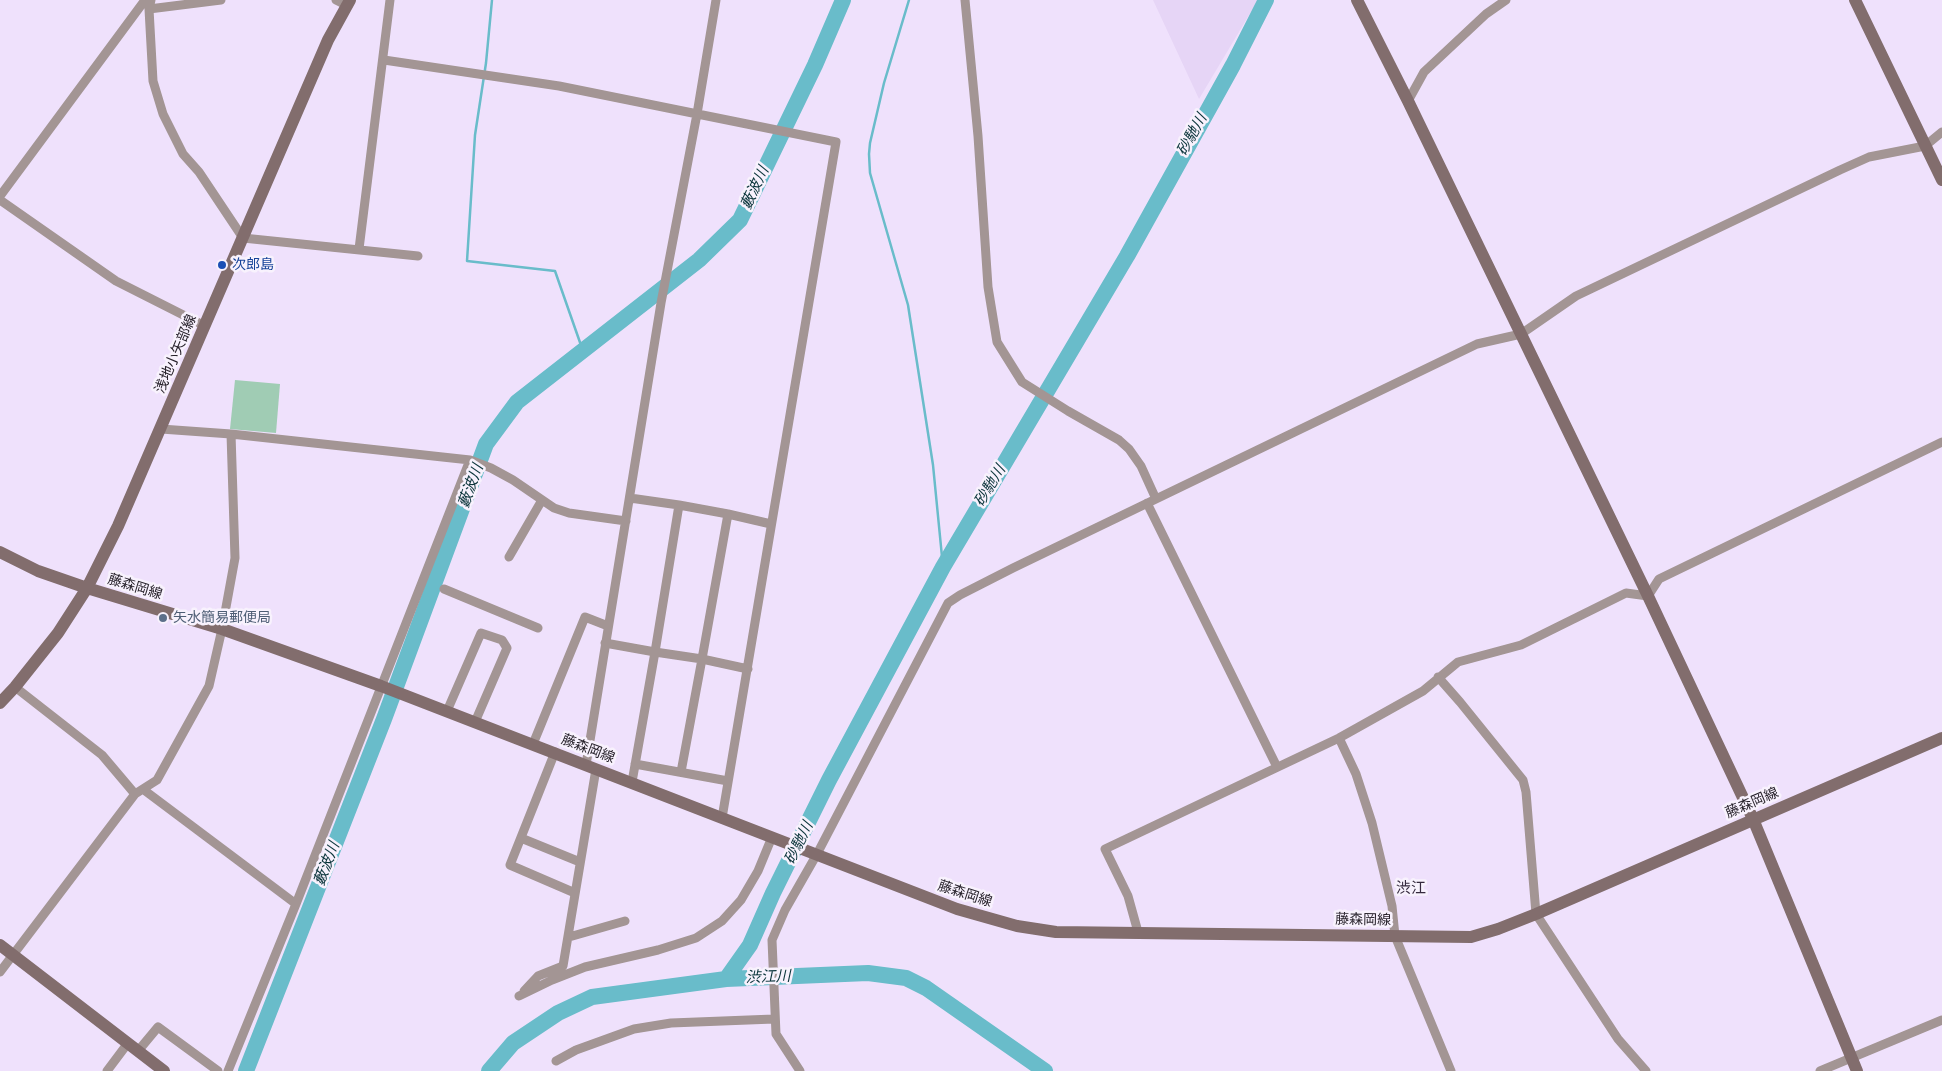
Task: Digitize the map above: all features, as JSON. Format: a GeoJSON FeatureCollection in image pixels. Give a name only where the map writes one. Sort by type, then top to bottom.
{"type":"FeatureCollection","features":[{"type":"Feature","properties":{"kind":"main road"},"geometry":{"type":"LineString","coordinates":[[1357,0],[1408,101],[1648,596],[1753,819],[1857,1071]]}},
{"type":"Feature","properties":{"kind":"main road"},"geometry":{"type":"LineString","coordinates":[[1855,0],[1942,180]]}},
{"type":"Feature","properties":{"kind":"main road","name":"浅地小矢部線"},"geometry":{"type":"LineString","coordinates":[[0,703],[58,633],[87,588],[118,526],[344,2]]}},
{"type":"Feature","properties":{"kind":"main road","name":"藤森岡線"},"geometry":{"type":"LineString","coordinates":[[0,552],[38,571],[222,629],[381,686],[957,909],[1017,926],[1056,932],[1471,937],[1498,930],[1536,914],[1942,738]]}},
{"type":"Feature","properties":{"kind":"main road"},"geometry":{"type":"LineString","coordinates":[[0,945],[164,1071]]}},
{"type":"Feature","properties":{"kind":"street"},"geometry":{"type":"LineString","coordinates":[[0,196],[145,0]]}},
{"type":"Feature","properties":{"kind":"street"},"geometry":{"type":"LineString","coordinates":[[220,0],[150,5],[154,81],[164,114],[183,154],[199,172],[242,238],[418,256]]}},
{"type":"Feature","properties":{"kind":"street"},"geometry":{"type":"LineString","coordinates":[[359,249],[390,0]]}},
{"type":"Feature","properties":{"kind":"street"},"geometry":{"type":"LineString","coordinates":[[716,0],[697,114],[661,303],[605,643],[580,862],[569,937],[563,966],[538,976],[519,996],[585,967],[658,950],[696,938],[722,921],[742,900],[758,871],[772,837]]}},
{"type":"Feature","properties":{"kind":"street"},"geometry":{"type":"LineString","coordinates":[[965,0],[988,287],[997,342],[1022,382],[1119,440],[1129,449],[1141,466],[1156,499]]}},
{"type":"Feature","properties":{"kind":"street"},"geometry":{"type":"LineString","coordinates":[[1408,101],[1424,72],[1486,14],[1506,0]]}},
{"type":"Feature","properties":{"kind":"street"},"geometry":{"type":"LineString","coordinates":[[384,60],[559,86],[836,142],[722,818]]}},
{"type":"Feature","properties":{"kind":"street"},"geometry":{"type":"LineString","coordinates":[[795,1070],[776,1034],[772,940],[785,910],[817,854],[948,603],[960,595],[1147,503],[1477,344],[1521,334],[1576,296],[1840,170],[1870,157],[1926,146],[1942,132]]}},
{"type":"Feature","properties":{"kind":"street"},"geometry":{"type":"LineString","coordinates":[[0,200],[116,281],[205,326]]}},
{"type":"Feature","properties":{"kind":"street"},"geometry":{"type":"LineString","coordinates":[[161,428],[470,460],[491,468],[554,508],[569,513],[626,520]]}},
{"type":"Feature","properties":{"kind":"street"},"geometry":{"type":"LineString","coordinates":[[0,972],[135,794],[157,780],[209,686],[235,558],[231,434]]}},
{"type":"Feature","properties":{"kind":"street"},"geometry":{"type":"LineString","coordinates":[[1138,932],[1128,896],[1105,849],[1339,738],[1423,691],[1458,662],[1521,645],[1626,593],[1648,596],[1659,579],[1942,442]]}},
{"type":"Feature","properties":{"kind":"street"},"geometry":{"type":"LineString","coordinates":[[228,1071],[296,904],[470,460]]}},
{"type":"Feature","properties":{"kind":"street"},"geometry":{"type":"LineString","coordinates":[[630,498],[728,514],[771,524]]}},
{"type":"Feature","properties":{"kind":"street"},"geometry":{"type":"LineString","coordinates":[[509,557],[542,500]]}},
{"type":"Feature","properties":{"kind":"street"},"geometry":{"type":"LineString","coordinates":[[1147,503],[1277,767]]}},
{"type":"Feature","properties":{"kind":"street"},"geometry":{"type":"LineString","coordinates":[[632,782],[679,505]]}},
{"type":"Feature","properties":{"kind":"street"},"geometry":{"type":"LineString","coordinates":[[681,772],[728,514]]}},
{"type":"Feature","properties":{"kind":"street"},"geometry":{"type":"LineString","coordinates":[[444,589],[538,628]]}},
{"type":"Feature","properties":{"kind":"street"},"geometry":{"type":"LineString","coordinates":[[533,744],[584,617],[608,626]]}},
{"type":"Feature","properties":{"kind":"street"},"geometry":{"type":"LineString","coordinates":[[447,711],[480,633],[502,640],[507,648],[474,722]]}},
{"type":"Feature","properties":{"kind":"street"},"geometry":{"type":"LineString","coordinates":[[605,643],[702,659],[748,669]]}},
{"type":"Feature","properties":{"kind":"street"},"geometry":{"type":"LineString","coordinates":[[1438,677],[1523,780],[1526,792],[1536,914],[1618,1039],[1646,1071]]}},
{"type":"Feature","properties":{"kind":"street"},"geometry":{"type":"LineString","coordinates":[[15,687],[102,755],[135,794]]}},
{"type":"Feature","properties":{"kind":"street"},"geometry":{"type":"LineString","coordinates":[[1339,738],[1356,774],[1372,823],[1392,906],[1394,936],[1451,1071]]}},
{"type":"Feature","properties":{"kind":"street"},"geometry":{"type":"LineString","coordinates":[[554,752],[510,865],[576,892]]}},
{"type":"Feature","properties":{"kind":"street"},"geometry":{"type":"LineString","coordinates":[[635,764],[728,781]]}},
{"type":"Feature","properties":{"kind":"street"},"geometry":{"type":"LineString","coordinates":[[144,790],[296,904]]}},
{"type":"Feature","properties":{"kind":"street"},"geometry":{"type":"LineString","coordinates":[[520,838],[580,862]]}},
{"type":"Feature","properties":{"kind":"street"},"geometry":{"type":"LineString","coordinates":[[569,937],[625,921]]}},
{"type":"Feature","properties":{"kind":"street"},"geometry":{"type":"LineString","coordinates":[[556,1061],[576,1050],[634,1029],[671,1024],[774,1019]]}},
{"type":"Feature","properties":{"kind":"street"},"geometry":{"type":"LineString","coordinates":[[1820,1071],[1942,1020]]}},
{"type":"Feature","properties":{"kind":"street"},"geometry":{"type":"LineString","coordinates":[[107,1071],[158,1027],[218,1071]]}},
{"type":"Feature","properties":{"kind":"shaded area"},"geometry":{"type":"Polygon","coordinates":[[[1153,0],[1258,0],[1199,99],[1153,0]]]}},
{"type":"Feature","properties":{"kind":"green space"},"geometry":{"type":"Polygon","coordinates":[[[235,380],[280,384],[276,433],[230,429],[235,380]]]}},
{"type":"Feature","properties":{"kind":"waterway"},"geometry":{"type":"LineString","coordinates":[[492,0],[486,63],[475,135],[467,261],[555,271],[583,351]]}},
{"type":"Feature","properties":{"kind":"waterway","name":"藪波川"},"geometry":{"type":"LineString","coordinates":[[246,1071],[384,719],[486,444],[517,402],[699,260],[740,220],[815,65],[843,0]]}},
{"type":"Feature","properties":{"kind":"waterway"},"geometry":{"type":"LineString","coordinates":[[909,0],[884,83],[870,143],[870,173],[908,305],[933,465],[943,567]]}},
{"type":"Feature","properties":{"kind":"waterway","name":"砂馳川"},"geometry":{"type":"LineString","coordinates":[[726,979],[750,945],[773,893],[829,780],[943,567],[1127,256],[1233,65],[1266,0]]}},
{"type":"Feature","properties":{"kind":"waterway","name":"渋江川"},"geometry":{"type":"LineString","coordinates":[[489,1071],[513,1043],[558,1013],[592,997],[726,979],[868,973],[906,978],[926,988],[1045,1071]]}},
{"type":"Feature","properties":{"kind":"place","name":"次郎島"},"geometry":{"type":"Point","coordinates":[222,265]}},
{"type":"Feature","properties":{"kind":"place","name":"矢水簡易郵便局"},"geometry":{"type":"Point","coordinates":[163,618]}},
{"type":"Feature","properties":{"kind":"district","name":"渋江"},"geometry":{"type":"Point","coordinates":[1411,889]}}]}
